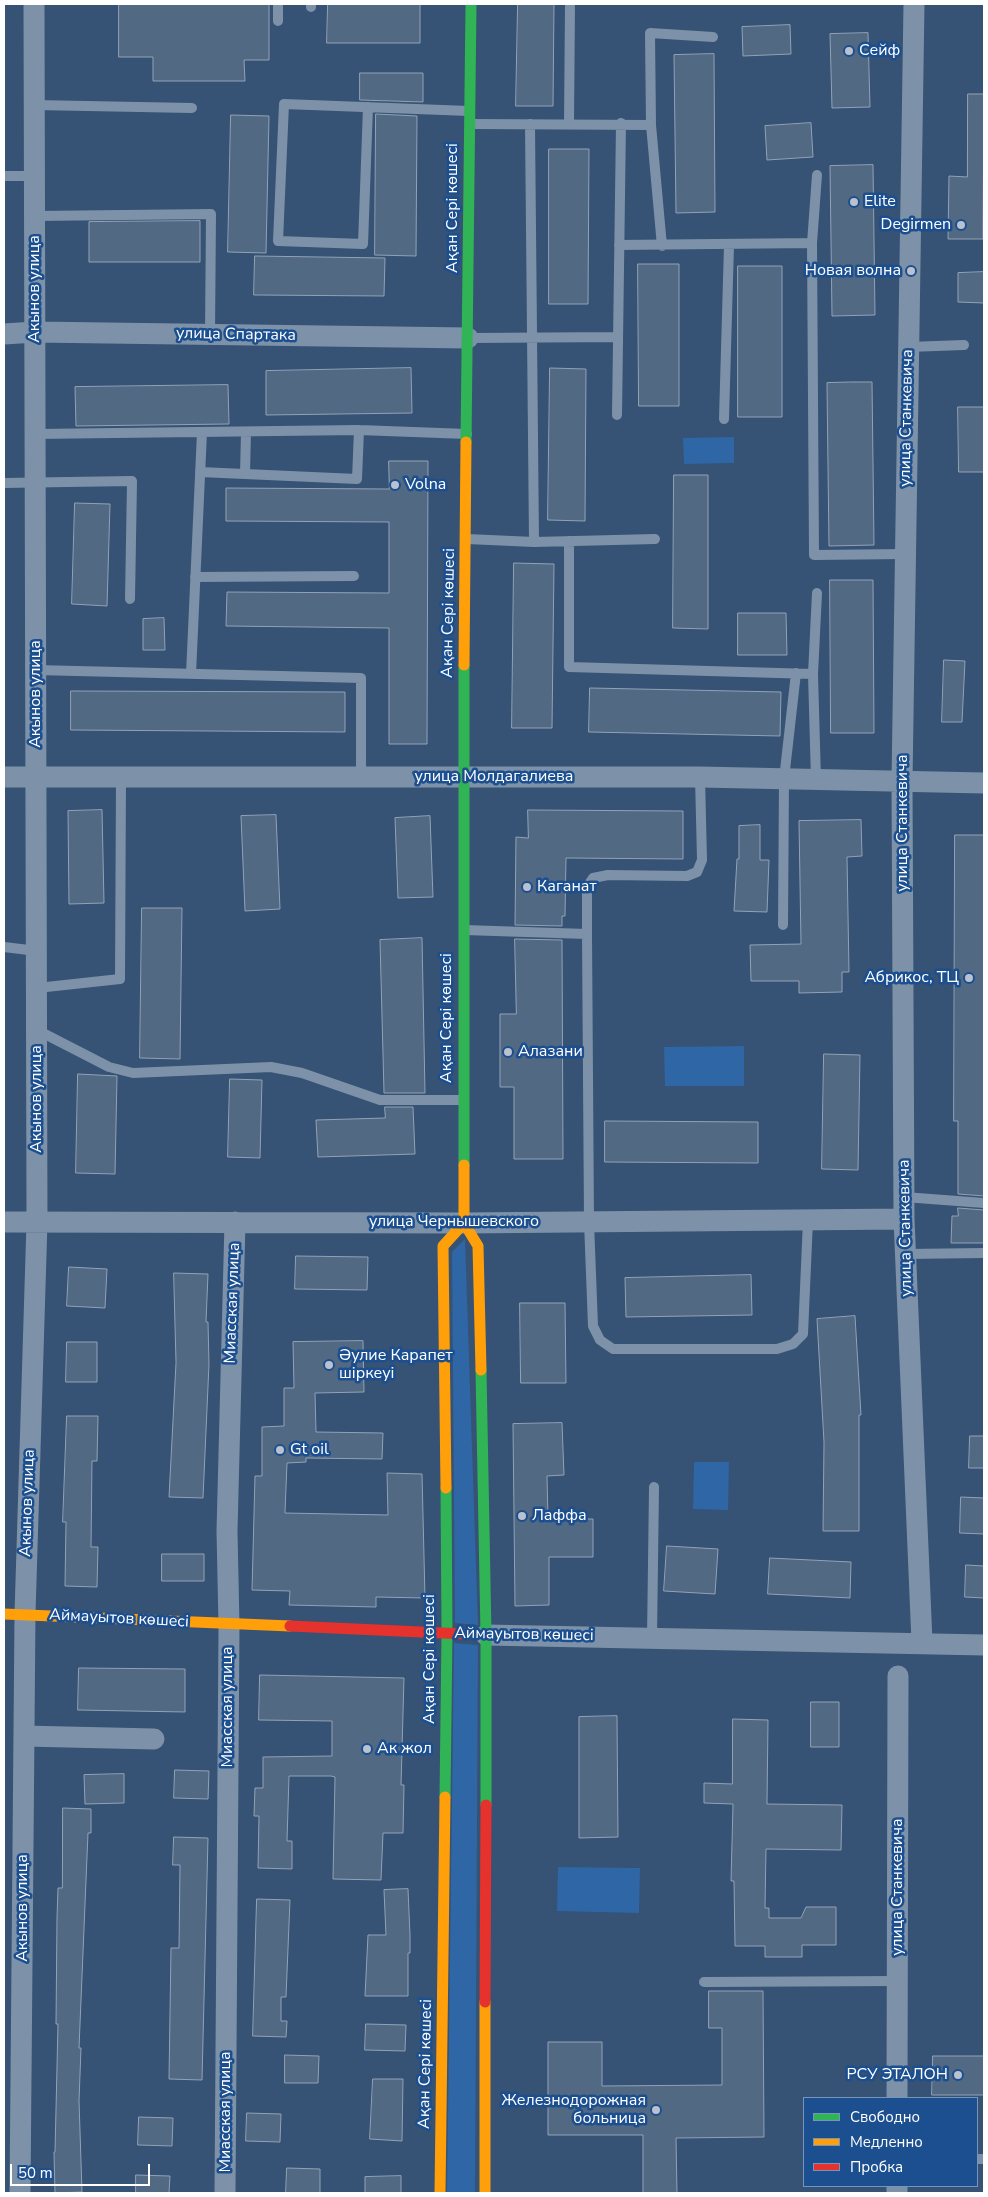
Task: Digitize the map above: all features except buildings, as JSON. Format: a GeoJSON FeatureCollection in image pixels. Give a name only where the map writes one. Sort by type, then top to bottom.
{"type":"FeatureCollection","features":[{"type":"Feature","properties":{"kind":"street","name":"Акынов улица"},"geometry":{"type":"LineString","coordinates":[[20,2193],[25,1614],[37,1222],[34,4]]}},
{"type":"Feature","properties":{"kind":"street","name":"Ақан Сері көшесі"},"geometry":{"type":"LineString","coordinates":[[440,2193],[447,1633],[443,1246],[464,1223],[463,777],[472,4]]}},
{"type":"Feature","properties":{"kind":"street","name":"улица Станкевича"},"geometry":{"type":"LineString","coordinates":[[914,4],[902,781],[904,1219],[922,1642]]}},
{"type":"Feature","properties":{"kind":"street","name":"улица Спартака"},"geometry":{"type":"LineString","coordinates":[[4,334],[35,332],[468,338]]}},
{"type":"Feature","properties":{"kind":"street","name":"улица Молдагалиева"},"geometry":{"type":"LineString","coordinates":[[4,777],[700,778],[984,783]]}},
{"type":"Feature","properties":{"kind":"street","name":"улица Чернышевского"},"geometry":{"type":"LineString","coordinates":[[4,1222],[464,1223],[904,1219]]}},
{"type":"Feature","properties":{"kind":"street","name":"Миасская улица"},"geometry":{"type":"LineString","coordinates":[[225,2193],[229,1626],[227,1531],[235,1222]]}},
{"type":"Feature","properties":{"kind":"street"},"geometry":{"type":"LineString","coordinates":[[464,1223],[478,1246],[486,1635],[485,2193]]}},
{"type":"Feature","properties":{"kind":"street","name":"Аймауытов көшесі"},"geometry":{"type":"LineString","coordinates":[[4,1614],[229,1626],[486,1635],[922,1642],[984,1645]]}},
{"type":"Feature","properties":{"kind":"street","name":"улица Станкевича"},"geometry":{"type":"LineString","coordinates":[[897,2097],[898,1676]]}},
{"type":"Feature","properties":{"kind":"street"},"geometry":{"type":"LineString","coordinates":[[24,1736],[154,1739]]}},
{"type":"Feature","properties":{"kind":"lane"},"geometry":{"type":"LineString","coordinates":[[278,4],[278,21]]}},
{"type":"Feature","properties":{"kind":"lane"},"geometry":{"type":"LineString","coordinates":[[569,124],[570,4]]}},
{"type":"Feature","properties":{"kind":"lane"},"geometry":{"type":"LineString","coordinates":[[662,246],[651,125],[650,34],[713,37]]}},
{"type":"Feature","properties":{"kind":"lane"},"geometry":{"type":"LineString","coordinates":[[368,107],[363,244],[278,241],[284,104],[368,107],[470,111]]}},
{"type":"Feature","properties":{"kind":"lane"},"geometry":{"type":"LineString","coordinates":[[34,106],[192,108]]}},
{"type":"Feature","properties":{"kind":"lane"},"geometry":{"type":"LineString","coordinates":[[470,124],[651,125]]}},
{"type":"Feature","properties":{"kind":"lane"},"geometry":{"type":"LineString","coordinates":[[530,124],[534,542]]}},
{"type":"Feature","properties":{"kind":"lane"},"geometry":{"type":"LineString","coordinates":[[617,414],[621,124]]}},
{"type":"Feature","properties":{"kind":"lane"},"geometry":{"type":"LineString","coordinates":[[817,175],[812,243],[814,555],[905,554]]}},
{"type":"Feature","properties":{"kind":"lane"},"geometry":{"type":"LineString","coordinates":[[4,176],[34,176]]}},
{"type":"Feature","properties":{"kind":"lane"},"geometry":{"type":"LineString","coordinates":[[34,216],[212,214],[210,335]]}},
{"type":"Feature","properties":{"kind":"lane"},"geometry":{"type":"LineString","coordinates":[[619,245],[812,243]]}},
{"type":"Feature","properties":{"kind":"lane"},"geometry":{"type":"LineString","coordinates":[[724,419],[729,245]]}},
{"type":"Feature","properties":{"kind":"lane"},"geometry":{"type":"LineString","coordinates":[[468,338],[618,337]]}},
{"type":"Feature","properties":{"kind":"lane"},"geometry":{"type":"LineString","coordinates":[[908,348],[964,345]]}},
{"type":"Feature","properties":{"kind":"lane"},"geometry":{"type":"LineString","coordinates":[[35,434],[359,430],[467,434]]}},
{"type":"Feature","properties":{"kind":"lane"},"geometry":{"type":"LineString","coordinates":[[200,472],[357,479],[359,430]]}},
{"type":"Feature","properties":{"kind":"lane"},"geometry":{"type":"LineString","coordinates":[[191,674],[202,432]]}},
{"type":"Feature","properties":{"kind":"lane"},"geometry":{"type":"LineString","coordinates":[[246,432],[246,474]]}},
{"type":"Feature","properties":{"kind":"lane"},"geometry":{"type":"LineString","coordinates":[[4,483],[132,481],[130,599]]}},
{"type":"Feature","properties":{"kind":"lane"},"geometry":{"type":"LineString","coordinates":[[466,539],[534,542],[655,539]]}},
{"type":"Feature","properties":{"kind":"lane"},"geometry":{"type":"LineString","coordinates":[[569,542],[568,668],[813,674]]}},
{"type":"Feature","properties":{"kind":"lane"},"geometry":{"type":"LineString","coordinates":[[195,577],[354,576]]}},
{"type":"Feature","properties":{"kind":"lane"},"geometry":{"type":"LineString","coordinates":[[816,780],[813,674],[817,594]]}},
{"type":"Feature","properties":{"kind":"lane"},"geometry":{"type":"LineString","coordinates":[[36,670],[361,678],[361,777]]}},
{"type":"Feature","properties":{"kind":"lane"},"geometry":{"type":"LineString","coordinates":[[783,925],[784,779],[796,673]]}},
{"type":"Feature","properties":{"kind":"lane"},"geometry":{"type":"LineString","coordinates":[[37,988],[120,979],[120,777]]}},
{"type":"Feature","properties":{"kind":"lane"},"geometry":{"type":"LineString","coordinates":[[700,778],[702,860],[697,872],[687,876],[608,875],[593,878],[587,887],[589,1222],[593,1326],[600,1340],[613,1349],[777,1349],[793,1344],[803,1334],[808,1220]]}},
{"type":"Feature","properties":{"kind":"lane"},"geometry":{"type":"LineString","coordinates":[[463,930],[587,934]]}},
{"type":"Feature","properties":{"kind":"lane"},"geometry":{"type":"LineString","coordinates":[[4,947],[37,951]]}},
{"type":"Feature","properties":{"kind":"lane"},"geometry":{"type":"LineString","coordinates":[[37,1030],[109,1067],[132,1073],[272,1067],[302,1072],[380,1100],[464,1100]]}},
{"type":"Feature","properties":{"kind":"lane"},"geometry":{"type":"LineString","coordinates":[[904,1197],[984,1203]]}},
{"type":"Feature","properties":{"kind":"lane"},"geometry":{"type":"LineString","coordinates":[[906,1254],[984,1253]]}},
{"type":"Feature","properties":{"kind":"lane"},"geometry":{"type":"LineString","coordinates":[[652,1638],[654,1487]]}},
{"type":"Feature","properties":{"kind":"lane"},"geometry":{"type":"LineString","coordinates":[[704,1982],[897,1981]]}},
{"type":"Feature","properties":{"kind":"shaded area"},"geometry":{"type":"Polygon","coordinates":[[[734,437],[734,463],[684,464],[683,438],[734,437]]]}},
{"type":"Feature","properties":{"kind":"shaded area"},"geometry":{"type":"Polygon","coordinates":[[[744,1046],[744,1086],[665,1086],[664,1047],[744,1046]]]}},
{"type":"Feature","properties":{"kind":"shaded area"},"geometry":{"type":"Polygon","coordinates":[[[465,1239],[478,1625],[455,1623],[452,1252],[465,1239]]]}},
{"type":"Feature","properties":{"kind":"shaded area"},"geometry":{"type":"Polygon","coordinates":[[[694,1462],[729,1462],[728,1510],[693,1509],[694,1462]]]}},
{"type":"Feature","properties":{"kind":"shaded area"},"geometry":{"type":"Polygon","coordinates":[[[454,1643],[478,1645],[475,2193],[447,2193],[454,1643]]]}},
{"type":"Feature","properties":{"kind":"shaded area"},"geometry":{"type":"Polygon","coordinates":[[[558,1867],[640,1868],[639,1913],[557,1911],[558,1867]]]}},
{"type":"Feature","properties":{"kind":"traffic: fast"},"geometry":{"type":"LineString","coordinates":[[466,442],[471,4]]}},
{"type":"Feature","properties":{"kind":"traffic: fast"},"geometry":{"type":"LineString","coordinates":[[464,665],[464,1165]]}},
{"type":"Feature","properties":{"kind":"traffic: fast"},"geometry":{"type":"LineString","coordinates":[[481,1370],[486,1635],[486,1805]]}},
{"type":"Feature","properties":{"kind":"traffic: fast"},"geometry":{"type":"LineString","coordinates":[[445,1797],[446,1488]]}},
{"type":"Feature","properties":{"kind":"traffic: slow"},"geometry":{"type":"LineString","coordinates":[[464,665],[466,442]]}},
{"type":"Feature","properties":{"kind":"traffic: slow"},"geometry":{"type":"LineString","coordinates":[[464,1165],[464,1223],[478,1246],[481,1370]]}},
{"type":"Feature","properties":{"kind":"traffic: slow"},"geometry":{"type":"LineString","coordinates":[[446,1488],[443,1246],[464,1223]]}},
{"type":"Feature","properties":{"kind":"traffic: slow"},"geometry":{"type":"LineString","coordinates":[[4,1614],[290,1626]]}},
{"type":"Feature","properties":{"kind":"traffic: slow"},"geometry":{"type":"LineString","coordinates":[[440,2193],[445,1797]]}},
{"type":"Feature","properties":{"kind":"traffic: slow"},"geometry":{"type":"LineString","coordinates":[[485,2002],[485,2193]]}},
{"type":"Feature","properties":{"kind":"traffic: jam"},"geometry":{"type":"LineString","coordinates":[[290,1626],[464,1634]]}},
{"type":"Feature","properties":{"kind":"traffic: jam"},"geometry":{"type":"LineString","coordinates":[[485,2002],[486,1805]]}},
{"type":"Feature","properties":{"kind":"place","name":"Сейф"},"geometry":{"type":"Point","coordinates":[849,51]}},
{"type":"Feature","properties":{"kind":"place","name":"Elite"},"geometry":{"type":"Point","coordinates":[854,202]}},
{"type":"Feature","properties":{"kind":"place","name":"Degirmen"},"geometry":{"type":"Point","coordinates":[961,225]}},
{"type":"Feature","properties":{"kind":"place","name":"Новая волна"},"geometry":{"type":"Point","coordinates":[911,271]}},
{"type":"Feature","properties":{"kind":"place","name":"Volna"},"geometry":{"type":"Point","coordinates":[395,485]}},
{"type":"Feature","properties":{"kind":"place","name":"Каганат"},"geometry":{"type":"Point","coordinates":[527,887]}},
{"type":"Feature","properties":{"kind":"place","name":"Абрикос, ТЦ"},"geometry":{"type":"Point","coordinates":[969,978]}},
{"type":"Feature","properties":{"kind":"place","name":"Алазани"},"geometry":{"type":"Point","coordinates":[508,1052]}},
{"type":"Feature","properties":{"kind":"place","name":"Әулие Карапет шіркеуі"},"geometry":{"type":"Point","coordinates":[329,1365]}},
{"type":"Feature","properties":{"kind":"place","name":"Gt oil"},"geometry":{"type":"Point","coordinates":[280,1450]}},
{"type":"Feature","properties":{"kind":"place","name":"Лаффа"},"geometry":{"type":"Point","coordinates":[522,1516]}},
{"type":"Feature","properties":{"kind":"place","name":"Ак жол"},"geometry":{"type":"Point","coordinates":[367,1749]}},
{"type":"Feature","properties":{"kind":"place","name":"РСУ ЭТАЛОН"},"geometry":{"type":"Point","coordinates":[958,2075]}},
{"type":"Feature","properties":{"kind":"place","name":"Железнодорожная больница"},"geometry":{"type":"Point","coordinates":[656,2110]}}]}
